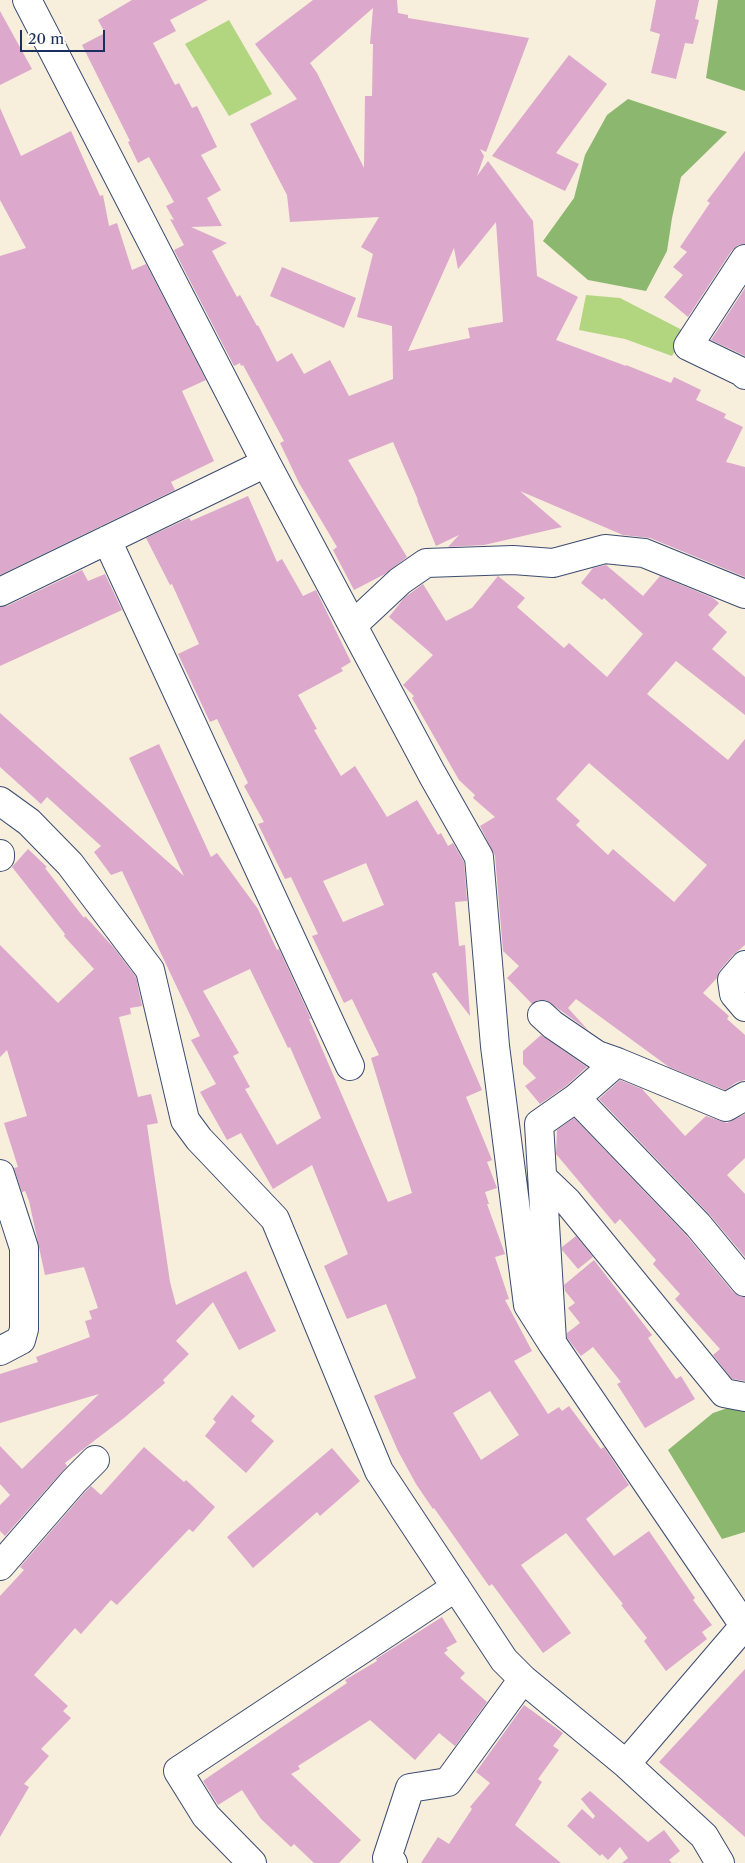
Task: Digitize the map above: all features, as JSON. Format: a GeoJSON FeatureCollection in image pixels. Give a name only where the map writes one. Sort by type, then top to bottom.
{"type":"FeatureCollection","features":[{"type":"Feature","properties":{"kind":"street"},"geometry":{"type":"LineString","coordinates":[[27,0],[266,463],[479,857],[495,1046],[528,1305],[744,1626],[626,1764]]}},
{"type":"Feature","properties":{"kind":"street"},"geometry":{"type":"LineString","coordinates":[[745,259],[688,346],[745,375]]}},
{"type":"Feature","properties":{"kind":"street"},"geometry":{"type":"LineString","coordinates":[[0,592],[266,463]]}},
{"type":"Feature","properties":{"kind":"street"},"geometry":{"type":"LineString","coordinates":[[107,540],[350,1066]]}},
{"type":"Feature","properties":{"kind":"street"},"geometry":{"type":"LineString","coordinates":[[353,625],[400,581],[426,563],[513,560],[553,563],[605,549],[644,554],[745,594]]}},
{"type":"Feature","properties":{"kind":"street"},"geometry":{"type":"LineString","coordinates":[[0,801],[29,822],[70,864],[150,970],[185,1120],[199,1139],[275,1219],[379,1472],[504,1660],[523,1679],[626,1764],[704,1836],[720,1863]]}},
{"type":"Feature","properties":{"kind":"street"},"geometry":{"type":"LineString","coordinates":[[745,965],[732,980],[734,994],[745,1007]]}},
{"type":"Feature","properties":{"kind":"street"},"geometry":{"type":"LineString","coordinates":[[542,1015],[597,1056],[617,1062],[726,1107],[745,1096]]}},
{"type":"Feature","properties":{"kind":"street"},"geometry":{"type":"LineString","coordinates":[[552,1343],[539,1124],[576,1098],[617,1062]]}},
{"type":"Feature","properties":{"kind":"street"},"geometry":{"type":"LineString","coordinates":[[576,1098],[698,1225],[745,1282]]}},
{"type":"Feature","properties":{"kind":"street"},"geometry":{"type":"LineString","coordinates":[[0,1174],[24,1248],[24,1329],[21,1340],[0,1351]]}},
{"type":"Feature","properties":{"kind":"street"},"geometry":{"type":"LineString","coordinates":[[543,1178],[567,1201],[724,1393],[745,1397]]}},
{"type":"Feature","properties":{"kind":"street"},"geometry":{"type":"LineString","coordinates":[[0,1566],[74,1481],[95,1460]]}},
{"type":"Feature","properties":{"kind":"street"},"geometry":{"type":"LineString","coordinates":[[252,1863],[206,1816],[178,1771],[456,1587]]}},
{"type":"Feature","properties":{"kind":"street"},"geometry":{"type":"LineString","coordinates":[[394,1863],[387,1858],[410,1788],[448,1782],[523,1679]]}},
{"type":"Feature","properties":{"kind":"green space"},"geometry":{"type":"Polygon","coordinates":[[[718,0],[745,0],[745,91],[706,78],[718,0]]]}},
{"type":"Feature","properties":{"kind":"green space"},"geometry":{"type":"Polygon","coordinates":[[[229,20],[272,94],[229,116],[185,44],[229,20]]]}},
{"type":"Feature","properties":{"kind":"green space"},"geometry":{"type":"Polygon","coordinates":[[[628,99],[727,132],[681,177],[667,251],[646,291],[588,280],[543,241],[574,198],[585,155],[607,115],[628,99]]]}},
{"type":"Feature","properties":{"kind":"green space"},"geometry":{"type":"Polygon","coordinates":[[[586,295],[620,298],[686,332],[672,356],[625,339],[579,330],[586,295]]]}},
{"type":"Feature","properties":{"kind":"green space"},"geometry":{"type":"Polygon","coordinates":[[[745,1402],[745,1532],[722,1539],[668,1450],[713,1413],[745,1402]]]}},
{"type":"Feature","properties":{"kind":"building"},"geometry":{"type":"Polygon","coordinates":[[[132,0],[208,0],[170,20],[176,31],[153,43],[175,85],[179,83],[192,108],[197,106],[217,147],[201,155],[221,190],[207,198],[222,226],[191,227],[227,243],[212,251],[237,297],[240,295],[258,325],[277,362],[292,353],[304,374],[330,360],[349,396],[393,379],[392,326],[357,317],[373,254],[361,247],[379,217],[290,222],[287,195],[250,124],[297,99],[255,44],[313,0],[397,0],[398,13],[408,15],[408,18],[529,38],[486,152],[480,149],[484,156],[477,176],[488,161],[533,221],[537,276],[578,297],[556,340],[671,383],[674,377],[701,390],[696,400],[726,414],[724,418],[743,427],[726,462],[745,467],[745,577],[650,538],[623,535],[520,491],[562,527],[484,545],[448,547],[459,535],[436,546],[393,442],[348,460],[407,557],[385,574],[354,590],[333,550],[337,547],[299,483],[280,443],[284,441],[243,365],[241,366],[240,363],[234,366],[174,250],[184,245],[170,219],[174,220],[166,206],[174,202],[149,157],[138,163],[128,142],[130,141],[82,45],[105,33],[98,20],[132,0]],[[373,8],[310,63],[317,73],[364,168],[365,96],[372,96],[373,44],[370,44],[373,8]],[[496,222],[458,269],[454,248],[408,351],[470,338],[468,328],[503,322],[496,222]]]}},
{"type":"Feature","properties":{"kind":"building"},"geometry":{"type":"Polygon","coordinates":[[[656,0],[699,0],[695,19],[699,20],[693,44],[685,43],[676,79],[651,73],[660,34],[650,31],[656,0]]]}},
{"type":"Feature","properties":{"kind":"building"},"geometry":{"type":"Polygon","coordinates":[[[0,11],[32,69],[0,85],[0,11]]]}},
{"type":"Feature","properties":{"kind":"building"},"geometry":{"type":"Polygon","coordinates":[[[569,55],[607,84],[556,153],[579,164],[565,191],[492,156],[569,55]]]}},
{"type":"Feature","properties":{"kind":"building"},"geometry":{"type":"Polygon","coordinates":[[[0,108],[21,156],[71,131],[100,196],[103,195],[109,226],[117,223],[132,270],[146,264],[206,380],[182,391],[214,461],[171,482],[175,490],[0,575],[0,256],[26,248],[0,200],[0,108]]]}},
{"type":"Feature","properties":{"kind":"building"},"geometry":{"type":"Polygon","coordinates":[[[745,151],[745,244],[738,245],[732,250],[688,317],[664,297],[683,275],[673,267],[687,252],[680,247],[710,203],[707,201],[745,151]]]}},
{"type":"Feature","properties":{"kind":"building"},"geometry":{"type":"Polygon","coordinates":[[[282,267],[356,298],[344,328],[270,296],[282,267]]]}},
{"type":"Feature","properties":{"kind":"building"},"geometry":{"type":"Polygon","coordinates":[[[745,288],[745,356],[711,340],[745,288]]]}},
{"type":"Feature","properties":{"kind":"building"},"geometry":{"type":"Polygon","coordinates":[[[248,496],[277,562],[282,559],[303,596],[316,590],[351,662],[341,668],[343,671],[298,695],[317,729],[314,730],[341,776],[355,766],[387,817],[417,800],[438,835],[441,833],[448,846],[453,843],[464,862],[467,901],[455,902],[459,946],[465,945],[470,1016],[436,972],[432,974],[482,1090],[466,1097],[492,1160],[487,1162],[497,1188],[485,1192],[489,1204],[487,1204],[505,1254],[495,1257],[509,1299],[505,1300],[532,1351],[514,1361],[548,1414],[559,1407],[562,1411],[569,1406],[601,1449],[604,1447],[629,1485],[586,1519],[614,1556],[649,1531],[695,1598],[693,1600],[712,1625],[702,1632],[707,1639],[666,1671],[644,1641],[647,1638],[621,1605],[623,1604],[566,1533],[521,1565],[571,1633],[543,1653],[492,1584],[489,1586],[416,1484],[398,1451],[374,1396],[416,1378],[386,1304],[347,1319],[324,1266],[348,1254],[312,1165],[273,1189],[241,1133],[227,1140],[200,1092],[216,1084],[191,1040],[200,1036],[122,871],[111,875],[94,852],[101,846],[47,797],[41,804],[0,767],[0,713],[184,876],[129,758],[159,744],[211,857],[217,853],[258,909],[277,950],[279,949],[311,1019],[309,1019],[388,1202],[412,1193],[371,1058],[379,1055],[352,999],[344,1003],[312,936],[318,934],[291,877],[285,879],[258,824],[264,822],[244,786],[248,783],[217,719],[210,722],[178,654],[199,644],[172,584],[170,585],[146,538],[189,518],[191,521],[248,496]],[[366,863],[323,881],[343,922],[384,905],[366,863]],[[250,969],[203,991],[239,1053],[233,1056],[250,1087],[245,1089],[277,1145],[321,1118],[290,1047],[288,1048],[250,969]],[[490,1391],[453,1413],[481,1460],[519,1435],[490,1391]]]}},
{"type":"Feature","properties":{"kind":"building"},"geometry":{"type":"Polygon","coordinates":[[[606,565],[643,596],[660,576],[713,598],[719,603],[708,615],[727,632],[712,649],[745,677],[745,715],[676,661],[647,694],[728,760],[745,739],[745,945],[733,955],[720,970],[717,978],[703,993],[729,1016],[727,1019],[745,1035],[745,1080],[737,1082],[725,1090],[669,1067],[576,999],[568,1008],[588,1030],[546,1000],[538,1000],[532,1004],[507,978],[519,966],[503,951],[495,856],[480,826],[495,817],[473,798],[475,795],[459,780],[412,698],[414,696],[403,685],[433,655],[389,617],[404,598],[423,584],[446,621],[472,608],[498,576],[525,598],[517,607],[564,648],[569,643],[607,677],[643,634],[604,598],[602,600],[581,583],[593,568],[606,565]],[[589,763],[556,799],[580,821],[576,825],[608,855],[613,849],[674,902],[707,865],[589,763]]]}},
{"type":"Feature","properties":{"kind":"building"},"geometry":{"type":"Polygon","coordinates":[[[82,570],[88,581],[105,574],[122,610],[0,666],[0,607],[7,606],[82,570]]]}},
{"type":"Feature","properties":{"kind":"building"},"geometry":{"type":"Polygon","coordinates":[[[28,849],[47,867],[45,868],[84,918],[85,916],[114,948],[136,977],[142,1006],[130,1008],[131,1014],[119,1017],[138,1097],[151,1094],[158,1123],[147,1125],[170,1282],[176,1305],[246,1271],[276,1331],[239,1350],[213,1302],[176,1341],[189,1354],[163,1380],[165,1383],[124,1418],[65,1463],[67,1466],[5,1536],[0,1531],[0,1505],[10,1495],[0,1484],[0,1446],[22,1469],[99,1394],[0,1423],[0,1374],[38,1362],[36,1357],[90,1337],[85,1321],[92,1319],[89,1311],[98,1308],[84,1267],[45,1275],[29,1201],[25,1191],[22,1192],[14,1168],[18,1167],[4,1123],[27,1116],[7,1050],[0,1057],[0,945],[58,1003],[94,969],[64,936],[65,934],[12,867],[28,849]]]}},
{"type":"Feature","properties":{"kind":"building"},"geometry":{"type":"Polygon","coordinates":[[[541,1035],[587,1067],[566,1086],[540,1104],[525,1086],[536,1078],[523,1064],[523,1051],[541,1035]]]}},
{"type":"Feature","properties":{"kind":"building"},"geometry":{"type":"Polygon","coordinates":[[[620,1080],[642,1089],[685,1136],[706,1116],[727,1123],[745,1114],[745,1158],[727,1175],[745,1194],[745,1257],[709,1214],[599,1099],[620,1080]]]}},
{"type":"Feature","properties":{"kind":"building"},"geometry":{"type":"Polygon","coordinates":[[[574,1118],[686,1235],[733,1292],[745,1297],[745,1381],[732,1379],[713,1355],[720,1349],[675,1299],[680,1294],[653,1264],[656,1260],[620,1219],[615,1224],[556,1154],[557,1130],[574,1118]]]}},
{"type":"Feature","properties":{"kind":"building"},"geometry":{"type":"Polygon","coordinates":[[[576,1236],[593,1257],[578,1269],[562,1250],[562,1247],[576,1236]]]}},
{"type":"Feature","properties":{"kind":"building"},"geometry":{"type":"Polygon","coordinates":[[[594,1260],[652,1335],[648,1338],[676,1379],[681,1376],[695,1399],[645,1428],[617,1384],[621,1382],[593,1347],[581,1356],[567,1338],[567,1333],[580,1323],[568,1308],[575,1303],[565,1291],[564,1285],[594,1260]]]}},
{"type":"Feature","properties":{"kind":"building"},"geometry":{"type":"Polygon","coordinates":[[[232,1395],[255,1416],[251,1421],[274,1441],[246,1473],[205,1436],[216,1422],[213,1419],[232,1395]]]}},
{"type":"Feature","properties":{"kind":"building"},"geometry":{"type":"Polygon","coordinates":[[[144,1447],[184,1482],[186,1480],[215,1507],[193,1532],[189,1529],[117,1605],[111,1600],[81,1634],[75,1628],[34,1675],[68,1706],[63,1711],[71,1718],[41,1749],[49,1756],[24,1784],[29,1787],[0,1837],[0,1596],[24,1570],[20,1567],[85,1492],[91,1486],[101,1495],[144,1447]]]}},
{"type":"Feature","properties":{"kind":"building"},"geometry":{"type":"Polygon","coordinates":[[[332,1448],[360,1481],[320,1516],[317,1512],[253,1568],[227,1537],[332,1448]]]}},
{"type":"Feature","properties":{"kind":"building"},"geometry":{"type":"Polygon","coordinates":[[[442,1617],[457,1642],[446,1648],[448,1650],[444,1653],[465,1673],[460,1678],[487,1702],[455,1746],[439,1733],[415,1760],[370,1720],[298,1766],[300,1769],[291,1774],[361,1840],[339,1863],[314,1863],[294,1844],[291,1847],[261,1819],[242,1790],[218,1805],[203,1781],[347,1683],[345,1680],[442,1617]]]}},
{"type":"Feature","properties":{"kind":"building"},"geometry":{"type":"Polygon","coordinates":[[[745,1669],[745,1837],[659,1762],[745,1669]]]}},
{"type":"Feature","properties":{"kind":"building"},"geometry":{"type":"Polygon","coordinates":[[[524,1705],[563,1733],[553,1746],[559,1750],[538,1779],[542,1782],[515,1825],[561,1863],[421,1863],[438,1837],[449,1844],[472,1809],[470,1807],[490,1783],[476,1772],[524,1705]]]}},
{"type":"Feature","properties":{"kind":"building"},"geometry":{"type":"Polygon","coordinates":[[[590,1791],[648,1842],[664,1830],[680,1851],[669,1860],[672,1863],[622,1863],[628,1858],[620,1847],[608,1860],[602,1854],[600,1856],[567,1826],[582,1809],[593,1819],[595,1816],[581,1799],[590,1791]]]}}]}
